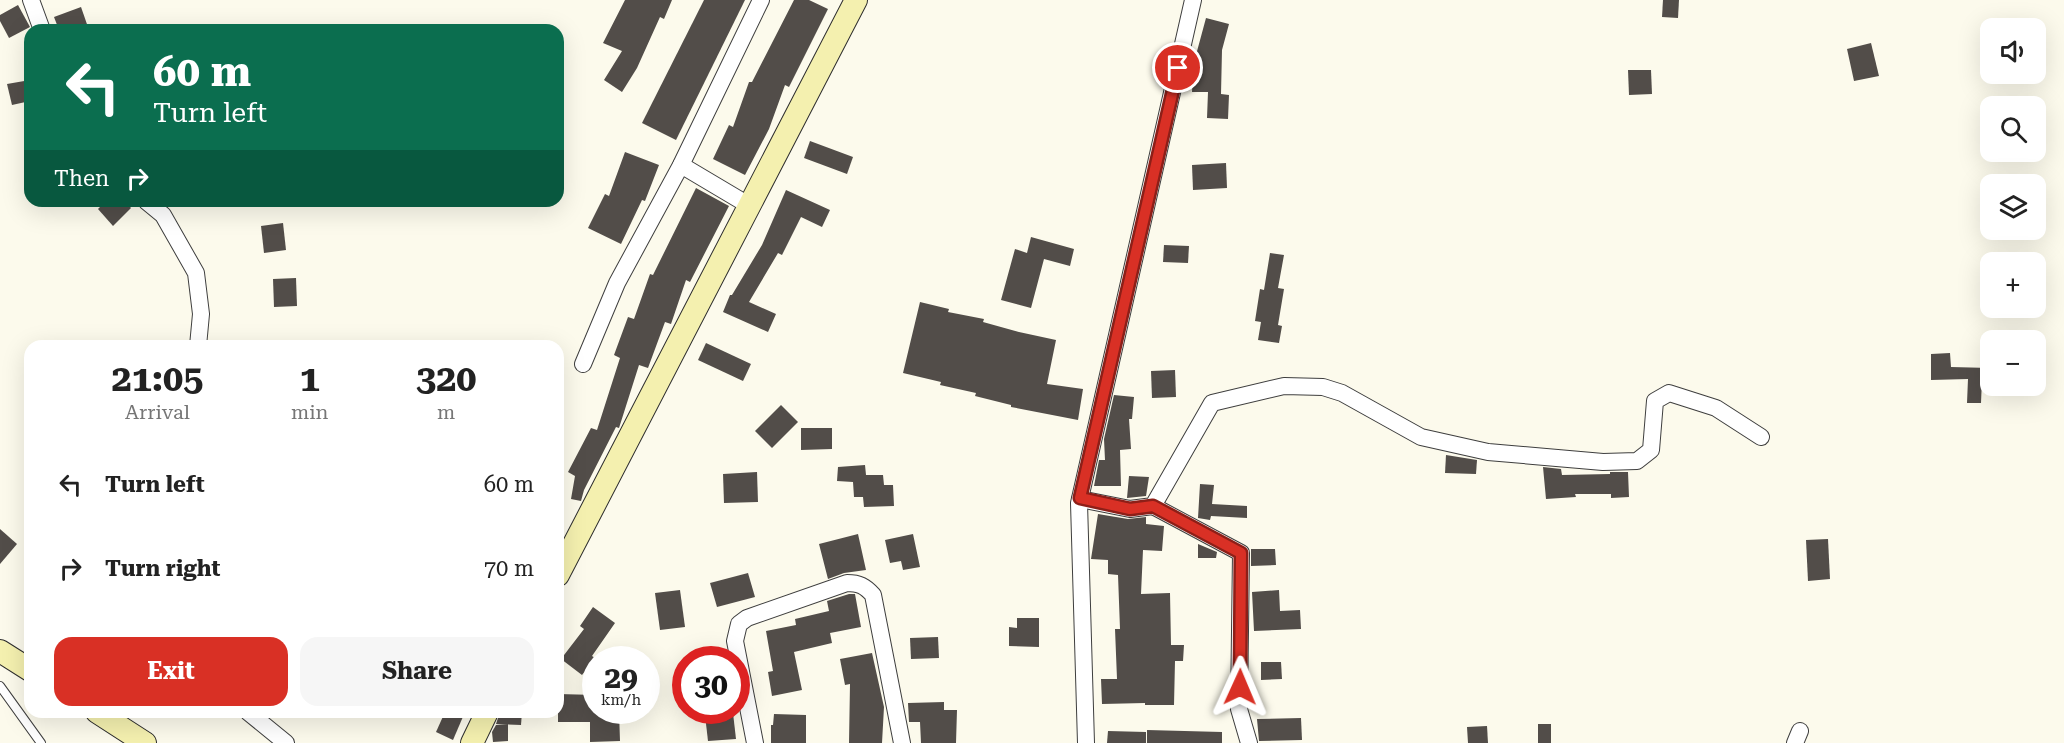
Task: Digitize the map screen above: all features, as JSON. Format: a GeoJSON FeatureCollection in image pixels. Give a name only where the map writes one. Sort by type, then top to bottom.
{"type":"FeatureCollection","features":[{"type":"Feature","properties":{"kind":"street"},"geometry":{"type":"LineString","coordinates":[[31,0],[40,24]]}},
{"type":"Feature","properties":{"kind":"street"},"geometry":{"type":"LineString","coordinates":[[583,364],[617,283],[681,165],[761,0]]}},
{"type":"Feature","properties":{"kind":"street"},"geometry":{"type":"LineString","coordinates":[[564,563],[856,0]]}},
{"type":"Feature","properties":{"kind":"street"},"geometry":{"type":"LineString","coordinates":[[1086,743],[1080,498],[1193,0]]}},
{"type":"Feature","properties":{"kind":"street"},"geometry":{"type":"LineString","coordinates":[[681,165],[750,206]]}},
{"type":"Feature","properties":{"kind":"street"},"geometry":{"type":"LineString","coordinates":[[153,207],[163,215],[196,273],[201,314],[199,340]]}},
{"type":"Feature","properties":{"kind":"street"},"geometry":{"type":"LineString","coordinates":[[1153,506],[1212,403],[1284,386],[1323,387],[1342,393],[1421,437],[1488,452],[1603,462],[1637,461],[1651,450],[1655,401],[1669,393],[1716,408],[1761,437]]}},
{"type":"Feature","properties":{"kind":"street"},"geometry":{"type":"LineString","coordinates":[[1080,498],[1130,509],[1153,506],[1241,553],[1239,709],[1249,743]]}},
{"type":"Feature","properties":{"kind":"street"},"geometry":{"type":"LineString","coordinates":[[755,743],[735,641],[739,624],[747,618],[847,583],[856,583],[873,595],[902,743]]}},
{"type":"Feature","properties":{"kind":"street"},"geometry":{"type":"LineString","coordinates":[[0,651],[24,666]]}},
{"type":"Feature","properties":{"kind":"street"},"geometry":{"type":"LineString","coordinates":[[106,718],[145,743]]}},
{"type":"Feature","properties":{"kind":"street"},"geometry":{"type":"LineString","coordinates":[[255,718],[286,743]]}},
{"type":"Feature","properties":{"kind":"street"},"geometry":{"type":"LineString","coordinates":[[472,743],[484,718]]}},
{"type":"Feature","properties":{"kind":"lane"},"geometry":{"type":"LineString","coordinates":[[0,686],[41,743]]}},
{"type":"Feature","properties":{"kind":"building"},"geometry":{"type":"Polygon","coordinates":[[[625,0],[672,0],[664,19],[660,17],[637,68],[622,92],[604,80],[622,51],[603,43],[625,0]]]}},
{"type":"Feature","properties":{"kind":"building"},"geometry":{"type":"Polygon","coordinates":[[[704,0],[745,0],[676,140],[642,123],[704,0]]]}},
{"type":"Feature","properties":{"kind":"building"},"geometry":{"type":"Polygon","coordinates":[[[794,0],[809,0],[828,9],[789,87],[785,85],[769,129],[745,175],[713,159],[729,125],[733,127],[749,82],[752,82],[794,0]]]}},
{"type":"Feature","properties":{"kind":"building"},"geometry":{"type":"Polygon","coordinates":[[[1663,0],[1679,0],[1678,18],[1662,17],[1663,0]]]}},
{"type":"Feature","properties":{"kind":"building"},"geometry":{"type":"Polygon","coordinates":[[[18,5],[28,24],[24,24],[24,30],[9,38],[0,21],[0,15],[18,5]]]}},
{"type":"Feature","properties":{"kind":"building"},"geometry":{"type":"Polygon","coordinates":[[[81,7],[87,24],[57,24],[54,17],[81,7]]]}},
{"type":"Feature","properties":{"kind":"building"},"geometry":{"type":"Polygon","coordinates":[[[1206,18],[1229,24],[1222,50],[1221,94],[1229,95],[1228,119],[1207,118],[1208,92],[1192,92],[1194,54],[1196,55],[1206,18]]]}},
{"type":"Feature","properties":{"kind":"building"},"geometry":{"type":"Polygon","coordinates":[[[1871,43],[1879,76],[1854,81],[1847,49],[1871,43]]]}},
{"type":"Feature","properties":{"kind":"building"},"geometry":{"type":"Polygon","coordinates":[[[1628,70],[1651,70],[1652,94],[1629,95],[1628,70]]]}},
{"type":"Feature","properties":{"kind":"building"},"geometry":{"type":"Polygon","coordinates":[[[24,81],[24,102],[12,105],[7,84],[24,81]]]}},
{"type":"Feature","properties":{"kind":"building"},"geometry":{"type":"Polygon","coordinates":[[[810,141],[853,157],[847,174],[804,158],[810,141]]]}},
{"type":"Feature","properties":{"kind":"building"},"geometry":{"type":"Polygon","coordinates":[[[625,152],[659,165],[645,201],[642,200],[621,244],[588,228],[605,194],[609,196],[625,152]]]}},
{"type":"Feature","properties":{"kind":"building"},"geometry":{"type":"Polygon","coordinates":[[[1226,163],[1227,188],[1193,190],[1192,165],[1226,163]]]}},
{"type":"Feature","properties":{"kind":"building"},"geometry":{"type":"Polygon","coordinates":[[[696,188],[729,206],[690,282],[686,280],[671,324],[665,322],[648,368],[639,365],[619,428],[616,427],[584,490],[581,501],[571,499],[575,476],[568,472],[591,428],[597,430],[620,358],[614,355],[628,317],[634,319],[650,274],[653,275],[696,188]]]}},
{"type":"Feature","properties":{"kind":"building"},"geometry":{"type":"Polygon","coordinates":[[[786,190],[830,210],[822,227],[801,217],[782,255],[778,253],[749,302],[776,314],[768,332],[723,312],[730,295],[762,245],[786,190]]]}},
{"type":"Feature","properties":{"kind":"building"},"geometry":{"type":"Polygon","coordinates":[[[100,207],[131,208],[113,226],[98,209],[100,207]]]}},
{"type":"Feature","properties":{"kind":"building"},"geometry":{"type":"Polygon","coordinates":[[[283,223],[286,250],[264,253],[261,226],[283,223]]]}},
{"type":"Feature","properties":{"kind":"building"},"geometry":{"type":"Polygon","coordinates":[[[1031,237],[1074,249],[1070,266],[1044,259],[1031,308],[1001,300],[1015,249],[1027,253],[1031,237]]]}},
{"type":"Feature","properties":{"kind":"building"},"geometry":{"type":"Polygon","coordinates":[[[1164,245],[1189,246],[1188,263],[1163,262],[1164,245]]]}},
{"type":"Feature","properties":{"kind":"building"},"geometry":{"type":"Polygon","coordinates":[[[1270,253],[1284,255],[1278,288],[1284,289],[1278,325],[1282,326],[1279,343],[1258,340],[1261,322],[1255,321],[1260,289],[1264,290],[1270,253]]]}},
{"type":"Feature","properties":{"kind":"building"},"geometry":{"type":"Polygon","coordinates":[[[296,278],[297,306],[274,307],[273,279],[296,278]]]}},
{"type":"Feature","properties":{"kind":"building"},"geometry":{"type":"Polygon","coordinates":[[[920,302],[949,309],[948,312],[984,319],[983,322],[1056,340],[1047,384],[1083,389],[1078,420],[1011,407],[1011,405],[975,396],[976,393],[903,373],[920,302]]]}},
{"type":"Feature","properties":{"kind":"building"},"geometry":{"type":"Polygon","coordinates":[[[706,343],[751,364],[743,381],[698,360],[706,343]]]}},
{"type":"Feature","properties":{"kind":"building"},"geometry":{"type":"Polygon","coordinates":[[[1950,353],[1951,367],[1980,368],[1981,403],[1967,403],[1968,379],[1931,380],[1931,354],[1950,353]]]}},
{"type":"Feature","properties":{"kind":"building"},"geometry":{"type":"Polygon","coordinates":[[[1175,370],[1176,397],[1152,398],[1151,371],[1175,370]]]}},
{"type":"Feature","properties":{"kind":"building"},"geometry":{"type":"Polygon","coordinates":[[[1114,395],[1134,397],[1132,419],[1129,419],[1131,449],[1120,450],[1121,486],[1094,486],[1099,460],[1105,460],[1104,439],[1114,395]]]}},
{"type":"Feature","properties":{"kind":"building"},"geometry":{"type":"Polygon","coordinates":[[[781,405],[798,422],[772,448],[755,431],[781,405]]]}},
{"type":"Feature","properties":{"kind":"building"},"geometry":{"type":"Polygon","coordinates":[[[801,428],[832,428],[832,449],[801,450],[801,428]]]}},
{"type":"Feature","properties":{"kind":"building"},"geometry":{"type":"Polygon","coordinates":[[[1446,455],[1477,460],[1476,474],[1445,473],[1446,455]]]}},
{"type":"Feature","properties":{"kind":"building"},"geometry":{"type":"Polygon","coordinates":[[[865,465],[866,475],[883,475],[884,485],[893,485],[894,506],[864,507],[863,497],[854,497],[853,482],[837,481],[838,467],[865,465]]]}},
{"type":"Feature","properties":{"kind":"building"},"geometry":{"type":"Polygon","coordinates":[[[1543,467],[1561,469],[1562,475],[1628,472],[1629,497],[1611,498],[1611,494],[1575,494],[1576,497],[1546,499],[1543,467]]]}},
{"type":"Feature","properties":{"kind":"building"},"geometry":{"type":"Polygon","coordinates":[[[757,472],[758,502],[724,503],[723,474],[757,472]]]}},
{"type":"Feature","properties":{"kind":"building"},"geometry":{"type":"Polygon","coordinates":[[[1129,476],[1149,477],[1146,496],[1127,498],[1129,476]]]}},
{"type":"Feature","properties":{"kind":"building"},"geometry":{"type":"Polygon","coordinates":[[[1200,484],[1214,485],[1212,504],[1247,506],[1247,518],[1211,516],[1210,520],[1198,518],[1200,484]]]}},
{"type":"Feature","properties":{"kind":"building"},"geometry":{"type":"Polygon","coordinates":[[[1098,514],[1128,519],[1146,517],[1146,524],[1164,526],[1162,551],[1143,550],[1141,594],[1170,593],[1171,645],[1184,645],[1183,661],[1175,661],[1174,705],[1102,704],[1101,679],[1117,679],[1115,629],[1120,629],[1118,575],[1108,574],[1108,560],[1091,559],[1098,514]]]}},
{"type":"Feature","properties":{"kind":"building"},"geometry":{"type":"Polygon","coordinates":[[[0,529],[17,544],[0,564],[0,529]]]}},
{"type":"Feature","properties":{"kind":"building"},"geometry":{"type":"Polygon","coordinates":[[[858,534],[866,570],[844,573],[828,579],[819,544],[858,534]]]}},
{"type":"Feature","properties":{"kind":"building"},"geometry":{"type":"Polygon","coordinates":[[[913,534],[920,567],[903,570],[901,561],[890,563],[885,540],[913,534]]]}},
{"type":"Feature","properties":{"kind":"building"},"geometry":{"type":"Polygon","coordinates":[[[1828,539],[1830,579],[1808,581],[1806,540],[1828,539]]]}},
{"type":"Feature","properties":{"kind":"building"},"geometry":{"type":"Polygon","coordinates":[[[1198,544],[1217,552],[1216,558],[1198,558],[1198,544]]]}},
{"type":"Feature","properties":{"kind":"building"},"geometry":{"type":"Polygon","coordinates":[[[1251,549],[1275,549],[1276,565],[1251,566],[1251,549]]]}},
{"type":"Feature","properties":{"kind":"building"},"geometry":{"type":"Polygon","coordinates":[[[748,573],[755,597],[717,607],[710,583],[748,573]]]}},
{"type":"Feature","properties":{"kind":"building"},"geometry":{"type":"Polygon","coordinates":[[[680,590],[685,627],[660,630],[655,593],[680,590]]]}},
{"type":"Feature","properties":{"kind":"building"},"geometry":{"type":"Polygon","coordinates":[[[1279,590],[1280,611],[1300,610],[1301,629],[1254,631],[1252,592],[1279,590]]]}},
{"type":"Feature","properties":{"kind":"building"},"geometry":{"type":"Polygon","coordinates":[[[855,594],[861,627],[830,633],[832,643],[794,652],[802,690],[772,696],[768,672],[773,671],[766,631],[796,625],[795,619],[829,611],[827,601],[855,594]]]}},
{"type":"Feature","properties":{"kind":"building"},"geometry":{"type":"Polygon","coordinates":[[[593,607],[615,623],[599,646],[582,646],[582,675],[564,661],[564,655],[584,629],[580,626],[593,607]]]}},
{"type":"Feature","properties":{"kind":"building"},"geometry":{"type":"Polygon","coordinates":[[[1017,618],[1039,618],[1039,647],[1009,646],[1009,627],[1017,628],[1017,618]]]}},
{"type":"Feature","properties":{"kind":"building"},"geometry":{"type":"Polygon","coordinates":[[[938,637],[939,658],[911,659],[910,638],[938,637]]]}},
{"type":"Feature","properties":{"kind":"building"},"geometry":{"type":"Polygon","coordinates":[[[872,653],[884,707],[882,743],[849,743],[850,684],[845,685],[840,659],[872,653]]]}},
{"type":"Feature","properties":{"kind":"building"},"geometry":{"type":"Polygon","coordinates":[[[1261,662],[1281,662],[1282,679],[1261,680],[1261,662]]]}},
{"type":"Feature","properties":{"kind":"building"},"geometry":{"type":"Polygon","coordinates":[[[564,694],[582,695],[582,722],[558,722],[558,718],[564,718],[564,694]]]}},
{"type":"Feature","properties":{"kind":"building"},"geometry":{"type":"Polygon","coordinates":[[[944,702],[944,710],[957,710],[956,743],[921,743],[920,722],[909,722],[908,703],[944,702]]]}},
{"type":"Feature","properties":{"kind":"building"},"geometry":{"type":"Polygon","coordinates":[[[774,714],[806,715],[806,743],[771,743],[771,725],[773,725],[774,714]]]}},
{"type":"Feature","properties":{"kind":"building"},"geometry":{"type":"Polygon","coordinates":[[[442,718],[462,718],[453,740],[436,732],[442,718]]]}},
{"type":"Feature","properties":{"kind":"building"},"geometry":{"type":"Polygon","coordinates":[[[498,718],[522,718],[521,725],[496,724],[498,718]]]}},
{"type":"Feature","properties":{"kind":"building"},"geometry":{"type":"Polygon","coordinates":[[[1301,718],[1302,740],[1259,741],[1257,719],[1301,718]]]}},
{"type":"Feature","properties":{"kind":"building"},"geometry":{"type":"Polygon","coordinates":[[[508,724],[508,741],[493,742],[492,732],[496,725],[508,724]]]}},
{"type":"Feature","properties":{"kind":"building"},"geometry":{"type":"Polygon","coordinates":[[[590,724],[619,724],[620,741],[590,742],[590,724]]]}},
{"type":"Feature","properties":{"kind":"building"},"geometry":{"type":"Polygon","coordinates":[[[706,724],[734,724],[736,739],[708,741],[706,724]]]}},
{"type":"Feature","properties":{"kind":"building"},"geometry":{"type":"Polygon","coordinates":[[[1538,724],[1551,724],[1551,743],[1538,743],[1538,724]]]}},
{"type":"Feature","properties":{"kind":"building"},"geometry":{"type":"Polygon","coordinates":[[[1487,726],[1488,743],[1468,743],[1467,727],[1487,726]]]}},
{"type":"Feature","properties":{"kind":"building"},"geometry":{"type":"Polygon","coordinates":[[[1147,730],[1222,732],[1222,743],[1147,743],[1147,730]]]}},
{"type":"Feature","properties":{"kind":"building"},"geometry":{"type":"Polygon","coordinates":[[[1108,731],[1146,732],[1146,743],[1107,743],[1108,731]]]}},
{"type":"Feature","properties":{"kind":"route"},"geometry":{"type":"LineString","coordinates":[[1178,68],[1080,498],[1130,509],[1153,506],[1241,553],[1240,687]]}}]}
